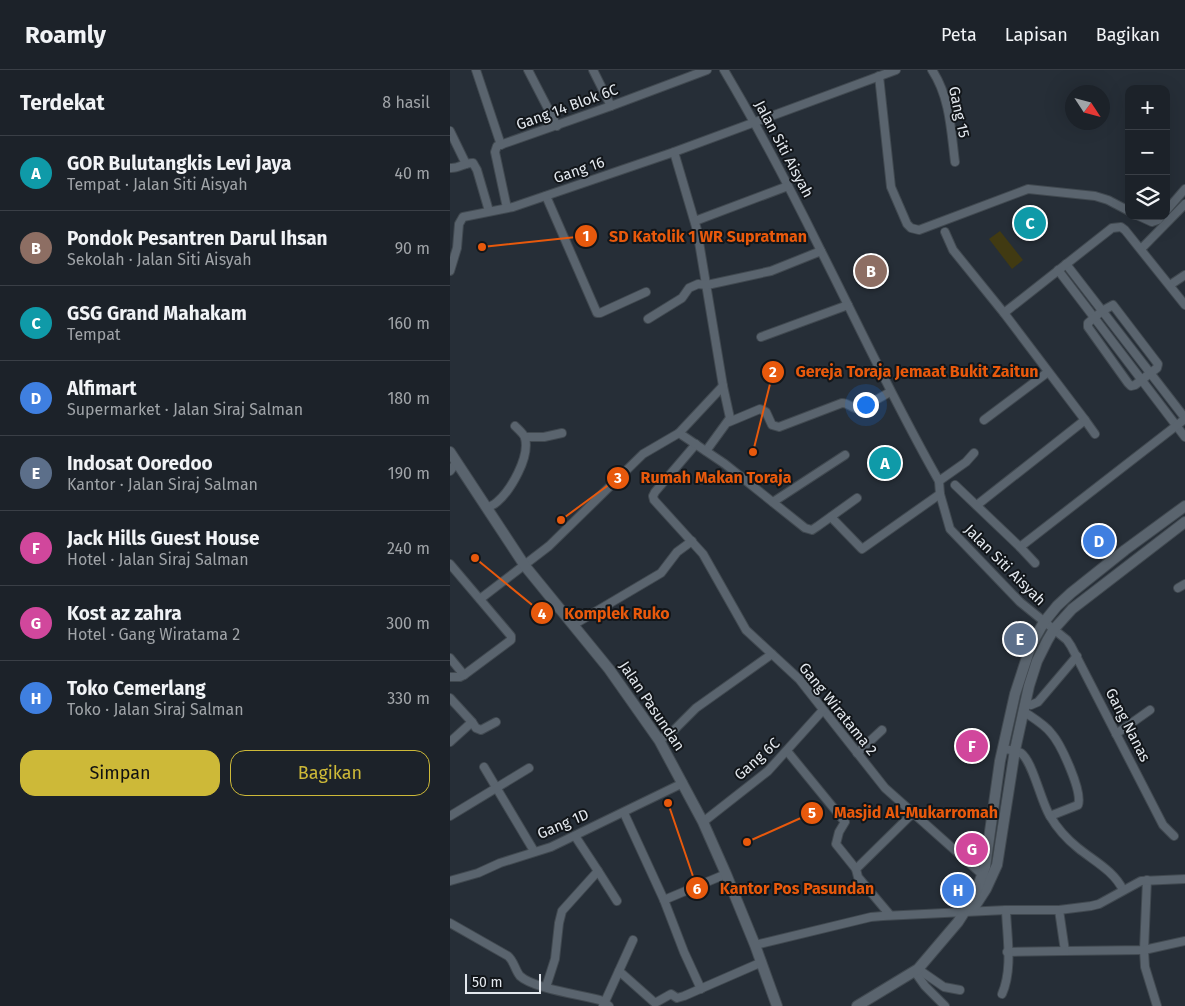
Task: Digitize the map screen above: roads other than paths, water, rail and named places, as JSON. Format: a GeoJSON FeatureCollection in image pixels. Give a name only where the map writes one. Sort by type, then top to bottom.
{"type":"FeatureCollection","features":[{"type":"Feature","properties":{"kind":"street"},"geometry":{"type":"LineString","coordinates":[[476,70],[501,145]]}},
{"type":"Feature","properties":{"kind":"street"},"geometry":{"type":"LineString","coordinates":[[528,70],[557,126]]}},
{"type":"Feature","properties":{"kind":"street"},"geometry":{"type":"LineString","coordinates":[[594,70],[611,106]]}},
{"type":"Feature","properties":{"kind":"street","name":"Gang 14 Blok 6C"},"geometry":{"type":"LineString","coordinates":[[507,208],[495,152],[497,146],[557,126],[707,70]]}},
{"type":"Feature","properties":{"kind":"street","name":"Jalan Siti Aisyah"},"geometry":{"type":"LineString","coordinates":[[724,70],[754,122],[822,251],[890,392],[940,481],[940,494],[950,529],[1002,584],[1054,630]]}},
{"type":"Feature","properties":{"kind":"street"},"geometry":{"type":"LineString","coordinates":[[754,122],[892,70]]}},
{"type":"Feature","properties":{"kind":"street","name":"Gang 15"},"geometry":{"type":"LineString","coordinates":[[932,70],[945,100],[950,121],[955,162]]}},
{"type":"Feature","properties":{"kind":"street"},"geometry":{"type":"LineString","coordinates":[[879,76],[891,187],[907,224],[911,228],[919,230],[1028,188],[1096,196],[1125,208]]}},
{"type":"Feature","properties":{"kind":"street","name":"Gang 16"},"geometry":{"type":"LineString","coordinates":[[450,271],[457,248],[460,220],[463,218],[507,208],[546,196],[754,122]]}},
{"type":"Feature","properties":{"kind":"street"},"geometry":{"type":"LineString","coordinates":[[450,130],[466,164]]}},
{"type":"Feature","properties":{"kind":"street"},"geometry":{"type":"LineString","coordinates":[[674,152],[695,221],[723,386],[730,413],[729,422]]}},
{"type":"Feature","properties":{"kind":"street"},"geometry":{"type":"LineString","coordinates":[[450,168],[458,168],[473,163],[477,170],[488,211]]}},
{"type":"Feature","properties":{"kind":"street"},"geometry":{"type":"LineString","coordinates":[[695,221],[788,186]]}},
{"type":"Feature","properties":{"kind":"street"},"geometry":{"type":"LineString","coordinates":[[1170,206],[1185,189]]}},
{"type":"Feature","properties":{"kind":"street"},"geometry":{"type":"LineString","coordinates":[[546,196],[597,313],[600,314],[646,292]]}},
{"type":"Feature","properties":{"kind":"street"},"geometry":{"type":"LineString","coordinates":[[1141,249],[1185,204]]}},
{"type":"Feature","properties":{"kind":"street"},"geometry":{"type":"LineString","coordinates":[[1004,313],[1112,228],[1117,227],[1125,230],[1185,305]]}},
{"type":"Feature","properties":{"kind":"street"},"geometry":{"type":"LineString","coordinates":[[945,232],[953,250],[1004,313],[1095,434]]}},
{"type":"Feature","properties":{"kind":"street"},"geometry":{"type":"LineString","coordinates":[[648,319],[682,298],[689,288],[698,284],[707,285],[771,271],[822,251]]}},
{"type":"Feature","properties":{"kind":"street"},"geometry":{"type":"LineString","coordinates":[[1020,547],[1185,419],[1066,264]]}},
{"type":"Feature","properties":{"kind":"street"},"geometry":{"type":"LineString","coordinates":[[1058,270],[1185,437]]}},
{"type":"Feature","properties":{"kind":"street"},"geometry":{"type":"LineString","coordinates":[[1170,286],[1185,275]]}},
{"type":"Feature","properties":{"kind":"street"},"geometry":{"type":"LineString","coordinates":[[761,337],[848,305]]}},
{"type":"Feature","properties":{"kind":"street"},"geometry":{"type":"LineString","coordinates":[[1110,306],[1115,306],[1156,361],[1158,367],[1133,386],[1128,383],[1089,331],[1088,324],[1094,317],[1110,306]]}},
{"type":"Feature","properties":{"kind":"street"},"geometry":{"type":"LineString","coordinates":[[1123,354],[1130,348]]}},
{"type":"Feature","properties":{"kind":"street"},"geometry":{"type":"LineString","coordinates":[[984,420],[1048,372]]}},
{"type":"Feature","properties":{"kind":"street"},"geometry":{"type":"LineString","coordinates":[[480,599],[525,566],[575,522],[643,454],[679,433],[723,386]]}},
{"type":"Feature","properties":{"kind":"street"},"geometry":{"type":"LineString","coordinates":[[706,450],[729,422],[760,409],[766,412],[772,425],[778,427],[842,403],[860,409],[890,392]]}},
{"type":"Feature","properties":{"kind":"street"},"geometry":{"type":"LineString","coordinates":[[978,505],[1085,420]]}},
{"type":"Feature","properties":{"kind":"street"},"geometry":{"type":"LineString","coordinates":[[487,508],[498,502],[520,470],[526,447],[525,438],[515,426]]}},
{"type":"Feature","properties":{"kind":"street"},"geometry":{"type":"LineString","coordinates":[[525,438],[544,437],[562,433]]}},
{"type":"Feature","properties":{"kind":"street"},"geometry":{"type":"LineString","coordinates":[[679,433],[706,450],[808,530],[818,526],[857,498]]}},
{"type":"Feature","properties":{"kind":"street","name":"Gang Wiratama 2"},"geometry":{"type":"LineString","coordinates":[[696,444],[655,492],[653,496],[659,506],[703,554],[743,626],[796,675],[885,788],[987,879]]}},
{"type":"Feature","properties":{"kind":"street","name":"Jalan Pasundan"},"geometry":{"type":"LineString","coordinates":[[450,452],[453,467],[487,508],[525,566],[616,679],[658,740],[703,822],[762,962],[777,1006]]}},
{"type":"Feature","properties":{"kind":"street"},"geometry":{"type":"LineString","coordinates":[[940,481],[966,462],[974,453]]}},
{"type":"Feature","properties":{"kind":"street"},"geometry":{"type":"LineString","coordinates":[[773,502],[845,454]]}},
{"type":"Feature","properties":{"kind":"street"},"geometry":{"type":"LineString","coordinates":[[955,485],[978,505],[1035,563]]}},
{"type":"Feature","properties":{"kind":"street"},"geometry":{"type":"LineString","coordinates":[[831,517],[862,549],[940,494]]}},
{"type":"Feature","properties":{"kind":"street"},"geometry":{"type":"LineString","coordinates":[[987,879],[988,854],[1002,749],[1020,678],[1031,645],[1044,622],[1071,593],[1185,506]]}},
{"type":"Feature","properties":{"kind":"street"},"geometry":{"type":"LineString","coordinates":[[857,1006],[917,970],[968,911],[974,896],[987,879],[998,859],[1015,750],[1031,675],[1054,630],[1072,609],[1185,522]]}},
{"type":"Feature","properties":{"kind":"street"},"geometry":{"type":"LineString","coordinates":[[572,625],[661,574],[677,552],[692,541]]}},
{"type":"Feature","properties":{"kind":"street"},"geometry":{"type":"LineString","coordinates":[[450,564],[510,636],[511,640],[464,675],[450,677]]}},
{"type":"Feature","properties":{"kind":"street","name":"Gang Nanas"},"geometry":{"type":"LineString","coordinates":[[1054,630],[1067,640],[1078,656],[1163,825],[1174,836]]}},
{"type":"Feature","properties":{"kind":"street"},"geometry":{"type":"LineString","coordinates":[[658,740],[675,729],[696,708],[772,654]]}},
{"type":"Feature","properties":{"kind":"street"},"geometry":{"type":"LineString","coordinates":[[1024,708],[1038,702],[1078,656]]}},
{"type":"Feature","properties":{"kind":"street"},"geometry":{"type":"LineString","coordinates":[[450,658],[464,675]]}},
{"type":"Feature","properties":{"kind":"street"},"geometry":{"type":"LineString","coordinates":[[450,698],[476,728],[481,730],[496,722]]}},
{"type":"Feature","properties":{"kind":"street"},"geometry":{"type":"LineString","coordinates":[[1024,708],[1051,733],[1062,752],[1079,793],[1078,805],[1050,816]]}},
{"type":"Feature","properties":{"kind":"street","name":"Gang 6C"},"geometry":{"type":"LineString","coordinates":[[703,822],[768,771],[824,710]]}},
{"type":"Feature","properties":{"kind":"street"},"geometry":{"type":"LineString","coordinates":[[1116,734],[1150,710]]}},
{"type":"Feature","properties":{"kind":"street"},"geometry":{"type":"LineString","coordinates":[[450,742],[472,722]]}},
{"type":"Feature","properties":{"kind":"street"},"geometry":{"type":"LineString","coordinates":[[857,753],[882,730]]}},
{"type":"Feature","properties":{"kind":"street"},"geometry":{"type":"LineString","coordinates":[[1002,749],[1015,750],[1022,754],[1026,759],[1050,816],[1076,847],[1111,874],[1119,882],[1123,890]]}},
{"type":"Feature","properties":{"kind":"street"},"geometry":{"type":"LineString","coordinates":[[787,751],[844,820],[845,824],[839,832],[836,844],[856,870],[858,877],[890,915]]}},
{"type":"Feature","properties":{"kind":"street"},"geometry":{"type":"LineString","coordinates":[[484,767],[534,851]]}},
{"type":"Feature","properties":{"kind":"street"},"geometry":{"type":"LineString","coordinates":[[450,816],[529,768]]}},
{"type":"Feature","properties":{"kind":"street","name":"Gang 1D"},"geometry":{"type":"LineString","coordinates":[[450,881],[478,873],[534,851],[551,847],[683,784]]}},
{"type":"Feature","properties":{"kind":"street"},"geometry":{"type":"LineString","coordinates":[[624,813],[664,900],[700,989]]}},
{"type":"Feature","properties":{"kind":"street"},"geometry":{"type":"LineString","coordinates":[[856,870],[913,813]]}},
{"type":"Feature","properties":{"kind":"street"},"geometry":{"type":"LineString","coordinates":[[575,836],[617,902]]}},
{"type":"Feature","properties":{"kind":"street"},"geometry":{"type":"LineString","coordinates":[[546,987],[555,959],[558,923],[562,911],[598,871]]}},
{"type":"Feature","properties":{"kind":"street"},"geometry":{"type":"LineString","coordinates":[[664,900],[726,874]]}},
{"type":"Feature","properties":{"kind":"street"},"geometry":{"type":"LineString","coordinates":[[755,945],[871,917],[968,911],[1059,910],[1099,904],[1134,883],[1147,880],[1185,879]]}},
{"type":"Feature","properties":{"kind":"street"},"geometry":{"type":"LineString","coordinates":[[1147,880],[1145,967],[1157,1006]]}},
{"type":"Feature","properties":{"kind":"street"},"geometry":{"type":"LineString","coordinates":[[1002,994],[1007,977],[1006,910]]}},
{"type":"Feature","properties":{"kind":"street"},"geometry":{"type":"LineString","coordinates":[[1059,910],[1065,951]]}},
{"type":"Feature","properties":{"kind":"street"},"geometry":{"type":"LineString","coordinates":[[450,923],[508,956],[520,976],[532,983],[606,1005],[633,940]]}},
{"type":"Feature","properties":{"kind":"street"},"geometry":{"type":"LineString","coordinates":[[1007,952],[1144,950],[1185,941]]}},
{"type":"Feature","properties":{"kind":"street"},"geometry":{"type":"LineString","coordinates":[[619,971],[655,1004],[672,994],[675,998],[680,998],[762,962]]}},
{"type":"Feature","properties":{"kind":"street"},"geometry":{"type":"LineString","coordinates":[[917,970],[944,987],[960,990]]}},
{"type":"Feature","properties":{"kind":"street"},"geometry":{"type":"LineString","coordinates":[[917,970],[925,986],[945,1006]]}},
{"type":"Feature","properties":{"kind":"place","name":"GSG Grand Mahakam"},"geometry":{"type":"Point","coordinates":[1030,223]}},
{"type":"Feature","properties":{"kind":"place","name":"SD Katolik 1 WR Supratman"},"geometry":{"type":"Point","coordinates":[482,247]}},
{"type":"Feature","properties":{"kind":"place","name":"Pondok Pesantren Darul Ihsan"},"geometry":{"type":"Point","coordinates":[871,271]}},
{"type":"Feature","properties":{"kind":"place","name":"Gereja Toraja Jemaat Bukit Zaitun"},"geometry":{"type":"Point","coordinates":[753,452]}},
{"type":"Feature","properties":{"kind":"place","name":"GOR Bulutangkis Levi Jaya"},"geometry":{"type":"Point","coordinates":[885,463]}},
{"type":"Feature","properties":{"kind":"place","name":"Rumah Makan Toraja"},"geometry":{"type":"Point","coordinates":[561,520]}},
{"type":"Feature","properties":{"kind":"place","name":"Alfimart"},"geometry":{"type":"Point","coordinates":[1099,541]}},
{"type":"Feature","properties":{"kind":"place","name":"Komplek Ruko"},"geometry":{"type":"Point","coordinates":[475,558]}},
{"type":"Feature","properties":{"kind":"place","name":"Indosat Ooredoo"},"geometry":{"type":"Point","coordinates":[1020,639]}},
{"type":"Feature","properties":{"kind":"place","name":"Jack Hills Guest House"},"geometry":{"type":"Point","coordinates":[972,746]}},
{"type":"Feature","properties":{"kind":"place","name":"Kantor Pos Pasundan"},"geometry":{"type":"Point","coordinates":[668,803]}},
{"type":"Feature","properties":{"kind":"place","name":"Masjid Al-Mukarromah"},"geometry":{"type":"Point","coordinates":[747,842]}},
{"type":"Feature","properties":{"kind":"place","name":"Kost az zahra"},"geometry":{"type":"Point","coordinates":[972,849]}},
{"type":"Feature","properties":{"kind":"place","name":"Toko Cemerlang"},"geometry":{"type":"Point","coordinates":[958,890]}}]}
